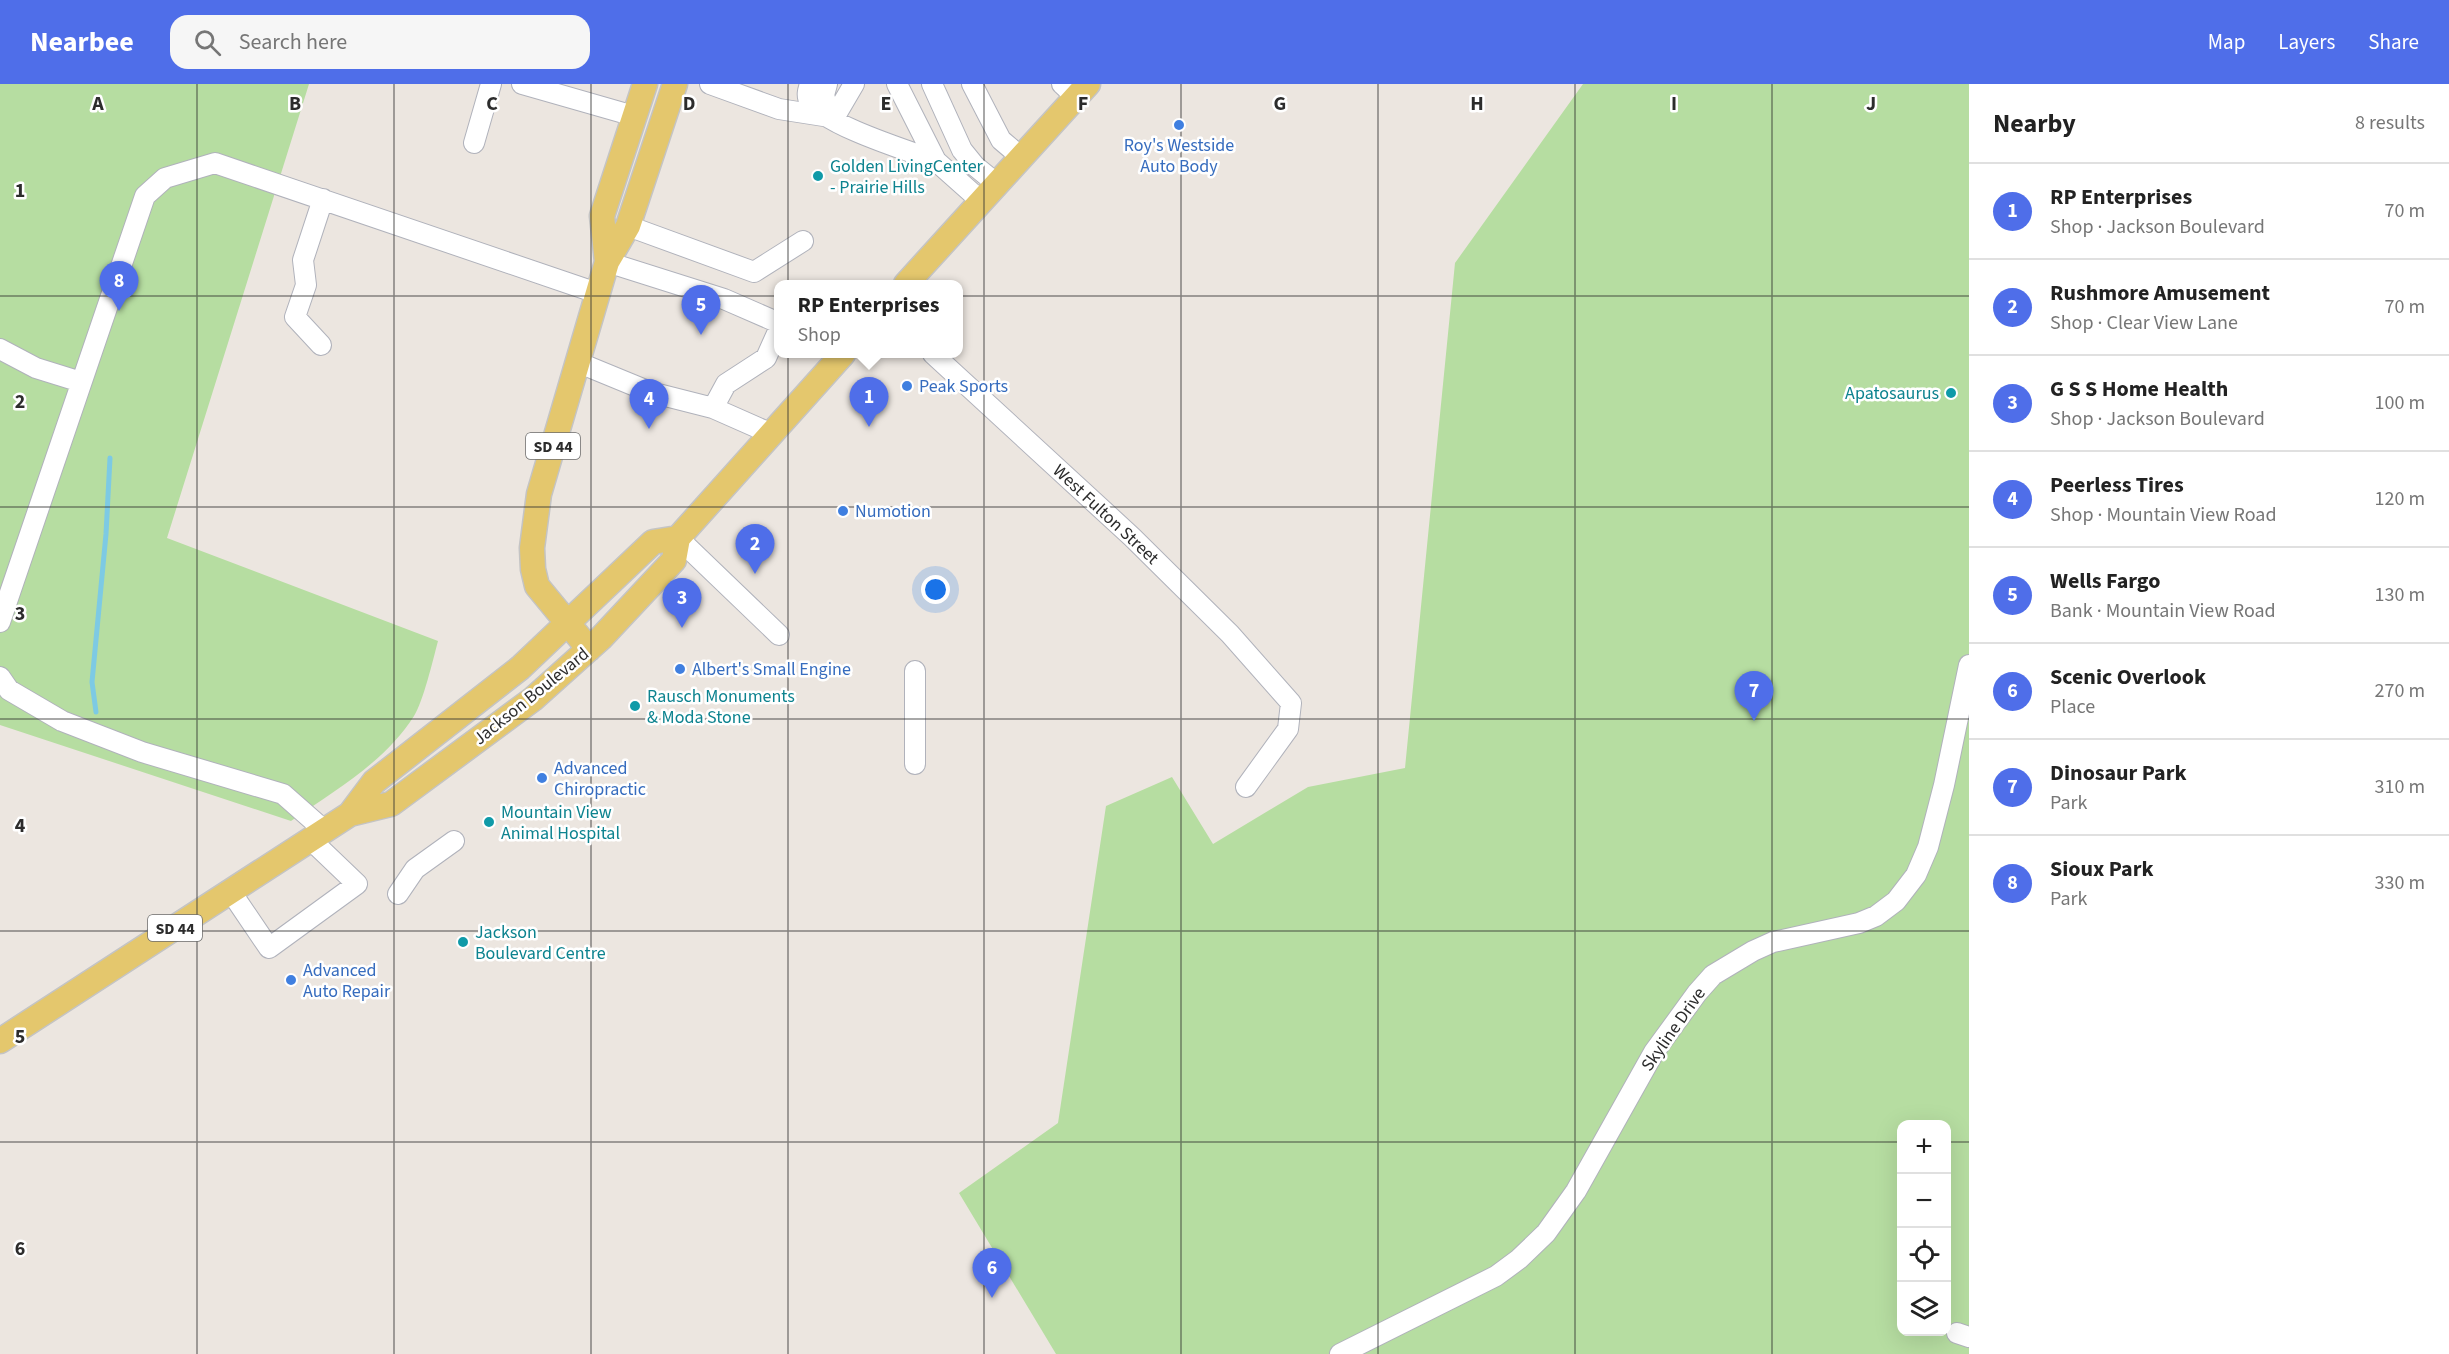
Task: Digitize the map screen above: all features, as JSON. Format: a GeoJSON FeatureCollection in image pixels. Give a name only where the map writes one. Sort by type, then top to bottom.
{"type":"FeatureCollection","features":[{"type":"Feature","properties":{"kind":"main road","name":"SD 44"},"geometry":{"type":"LineString","coordinates":[[607,262],[602,216],[645,84]]}},
{"type":"Feature","properties":{"kind":"main road","name":"SD 44"},"geometry":{"type":"LineString","coordinates":[[589,649],[566,624],[537,586],[532,548],[539,494],[607,262],[628,226],[675,84]]}},
{"type":"Feature","properties":{"kind":"main road"},"geometry":{"type":"LineString","coordinates":[[911,280],[1021,157],[1075,88]]}},
{"type":"Feature","properties":{"kind":"main road","name":"Jackson Boulevard"},"geometry":{"type":"LineString","coordinates":[[350,814],[391,804],[533,699],[589,649],[674,560],[678,538],[839,358]]}},
{"type":"Feature","properties":{"kind":"main road","name":"Jackson Boulevard"},"geometry":{"type":"LineString","coordinates":[[0,1041],[350,814],[374,782],[520,668],[653,542],[678,538]]}},
{"type":"Feature","properties":{"kind":"street"},"geometry":{"type":"LineString","coordinates":[[474,142],[491,84]]}},
{"type":"Feature","properties":{"kind":"street"},"geometry":{"type":"LineString","coordinates":[[522,84],[634,116]]}},
{"type":"Feature","properties":{"kind":"street"},"geometry":{"type":"LineString","coordinates":[[810,84],[807,96],[811,104],[830,117],[884,144],[936,162],[989,193]]}},
{"type":"Feature","properties":{"kind":"street"},"geometry":{"type":"LineString","coordinates":[[818,84],[816,93],[830,117]]}},
{"type":"Feature","properties":{"kind":"street"},"geometry":{"type":"LineString","coordinates":[[827,84],[824,95],[830,117]]}},
{"type":"Feature","properties":{"kind":"street"},"geometry":{"type":"LineString","coordinates":[[830,117],[833,84]]}},
{"type":"Feature","properties":{"kind":"street"},"geometry":{"type":"LineString","coordinates":[[720,86],[779,109],[830,117],[837,113],[854,84]]}},
{"type":"Feature","properties":{"kind":"street"},"geometry":{"type":"LineString","coordinates":[[897,84],[936,162]]}},
{"type":"Feature","properties":{"kind":"street"},"geometry":{"type":"LineString","coordinates":[[932,84],[962,150],[975,166],[989,193]]}},
{"type":"Feature","properties":{"kind":"street"},"geometry":{"type":"LineString","coordinates":[[972,84],[1000,140],[1021,157]]}},
{"type":"Feature","properties":{"kind":"street"},"geometry":{"type":"LineString","coordinates":[[0,622],[145,196],[165,178],[214,163],[597,293]]}},
{"type":"Feature","properties":{"kind":"street"},"geometry":{"type":"LineString","coordinates":[[321,345],[296,317],[306,285],[303,260],[323,199]]}},
{"type":"Feature","properties":{"kind":"street"},"geometry":{"type":"LineString","coordinates":[[628,226],[754,272],[803,241]]}},
{"type":"Feature","properties":{"kind":"street"},"geometry":{"type":"LineString","coordinates":[[607,262],[724,299],[774,321]]}},
{"type":"Feature","properties":{"kind":"street"},"geometry":{"type":"LineString","coordinates":[[713,408],[726,384],[766,358],[774,340]]}},
{"type":"Feature","properties":{"kind":"street"},"geometry":{"type":"LineString","coordinates":[[0,349],[36,368],[81,382]]}},
{"type":"Feature","properties":{"kind":"street","name":"West Fulton Street"},"geometry":{"type":"LineString","coordinates":[[937,358],[1132,537],[1230,634],[1291,703],[1288,729],[1246,787]]}},
{"type":"Feature","properties":{"kind":"street"},"geometry":{"type":"LineString","coordinates":[[577,362],[650,392],[713,408],[772,434]]}},
{"type":"Feature","properties":{"kind":"street"},"geometry":{"type":"LineString","coordinates":[[678,538],[779,635]]}},
{"type":"Feature","properties":{"kind":"street","name":"Skyline Drive"},"geometry":{"type":"LineString","coordinates":[[1340,1354],[1496,1276],[1520,1259],[1546,1233],[1576,1191],[1654,1053],[1697,993],[1713,975],[1773,942],[1859,923],[1876,916],[1896,901],[1916,875],[1928,847],[1944,785],[1969,665]]}},
{"type":"Feature","properties":{"kind":"street"},"geometry":{"type":"LineString","coordinates":[[915,671],[915,764]]}},
{"type":"Feature","properties":{"kind":"street"},"geometry":{"type":"LineString","coordinates":[[0,677],[9,690],[62,721],[142,752],[283,794],[357,884],[269,948],[231,892]]}},
{"type":"Feature","properties":{"kind":"street"},"geometry":{"type":"LineString","coordinates":[[398,894],[415,869],[454,841]]}},
{"type":"Feature","properties":{"kind":"green space"},"geometry":{"type":"Polygon","coordinates":[[[0,84],[309,84],[167,538],[438,641],[421,701],[414,716],[389,748],[341,787],[291,821],[0,725],[0,84]]]}},
{"type":"Feature","properties":{"kind":"green space"},"geometry":{"type":"Polygon","coordinates":[[[1583,84],[1969,84],[1969,1354],[1056,1354],[959,1193],[1058,1123],[1106,806],[1172,777],[1213,844],[1308,787],[1405,768],[1455,263],[1583,84]]]}},
{"type":"Feature","properties":{"kind":"waterway"},"geometry":{"type":"LineString","coordinates":[[96,712],[92,682],[106,534],[110,458]]}},
{"type":"Feature","properties":{"kind":"place","name":"Roy's Westside Auto Body"},"geometry":{"type":"Point","coordinates":[1179,125]}},
{"type":"Feature","properties":{"kind":"place","name":"Golden LivingCenter - Prairie Hills"},"geometry":{"type":"Point","coordinates":[818,176]}},
{"type":"Feature","properties":{"kind":"place","name":"Sioux Park"},"geometry":{"type":"Point","coordinates":[119,311]}},
{"type":"Feature","properties":{"kind":"place","name":"Wells Fargo"},"geometry":{"type":"Point","coordinates":[701,335]}},
{"type":"Feature","properties":{"kind":"place","name":"Peak Sports"},"geometry":{"type":"Point","coordinates":[907,386]}},
{"type":"Feature","properties":{"kind":"place","name":"Apatosaurus"},"geometry":{"type":"Point","coordinates":[1951,393]}},
{"type":"Feature","properties":{"kind":"place","name":"RP Enterprises"},"geometry":{"type":"Point","coordinates":[869,427]}},
{"type":"Feature","properties":{"kind":"place","name":"Peerless Tires"},"geometry":{"type":"Point","coordinates":[649,429]}},
{"type":"Feature","properties":{"kind":"place","name":"Numotion"},"geometry":{"type":"Point","coordinates":[843,511]}},
{"type":"Feature","properties":{"kind":"place","name":"Rushmore Amusement"},"geometry":{"type":"Point","coordinates":[755,574]}},
{"type":"Feature","properties":{"kind":"place","name":"G S S Home Health"},"geometry":{"type":"Point","coordinates":[682,628]}},
{"type":"Feature","properties":{"kind":"place","name":"Albert's Small Engine"},"geometry":{"type":"Point","coordinates":[680,669]}},
{"type":"Feature","properties":{"kind":"place","name":"Rausch Monuments & Moda Stone"},"geometry":{"type":"Point","coordinates":[635,706]}},
{"type":"Feature","properties":{"kind":"place","name":"Dinosaur Park"},"geometry":{"type":"Point","coordinates":[1754,721]}},
{"type":"Feature","properties":{"kind":"place","name":"Advanced Chiropractic"},"geometry":{"type":"Point","coordinates":[542,778]}},
{"type":"Feature","properties":{"kind":"place","name":"Mountain View Animal Hospital"},"geometry":{"type":"Point","coordinates":[489,822]}},
{"type":"Feature","properties":{"kind":"place","name":"Jackson Boulevard Centre"},"geometry":{"type":"Point","coordinates":[463,942]}},
{"type":"Feature","properties":{"kind":"place","name":"Advanced Auto Repair"},"geometry":{"type":"Point","coordinates":[291,980]}},
{"type":"Feature","properties":{"kind":"place","name":"Scenic Overlook"},"geometry":{"type":"Point","coordinates":[992,1298]}}]}
